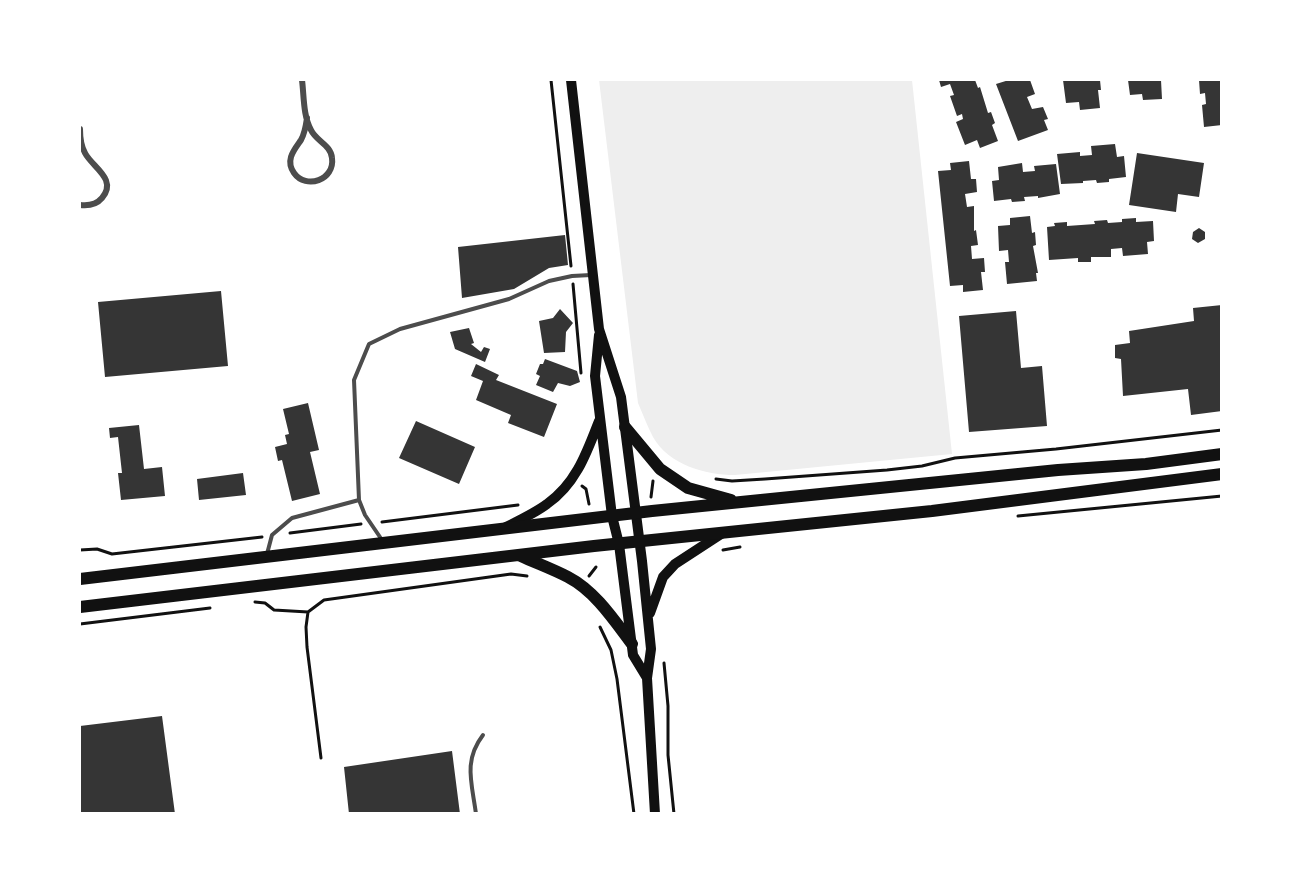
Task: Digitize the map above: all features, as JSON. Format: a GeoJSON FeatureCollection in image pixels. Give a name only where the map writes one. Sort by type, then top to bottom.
{"type":"FeatureCollection","features":[{"type":"Feature","properties":{"kind":"highway"},"geometry":{"type":"LineString","coordinates":[[625,427],[660,469],[688,488],[738,502]]}},
{"type":"Feature","properties":{"kind":"highway"},"geometry":{"type":"LineString","coordinates":[[80,579],[738,502],[1058,470],[1146,464],[1221,454]]}},
{"type":"Feature","properties":{"kind":"highway"},"geometry":{"type":"LineString","coordinates":[[80,607],[619,544],[932,511],[1221,474]]}},
{"type":"Feature","properties":{"kind":"highway"},"geometry":{"type":"LineString","coordinates":[[521,556],[569,577],[581,586],[602,606],[632,644]]}},
{"type":"Feature","properties":{"kind":"main road"},"geometry":{"type":"LineString","coordinates":[[571,80],[599,329],[621,398],[648,618],[651,649],[647,678],[655,813]]}},
{"type":"Feature","properties":{"kind":"main road"},"geometry":{"type":"LineString","coordinates":[[599,329],[594,376],[612,516],[619,544],[633,655],[647,678]]}},
{"type":"Feature","properties":{"kind":"main road"},"geometry":{"type":"LineString","coordinates":[[504,529],[549,503],[573,478],[583,461],[600,418]]}},
{"type":"Feature","properties":{"kind":"main road"},"geometry":{"type":"LineString","coordinates":[[648,618],[663,577],[675,564],[721,534]]}},
{"type":"Feature","properties":{"kind":"street"},"geometry":{"type":"LineString","coordinates":[[302,80],[307,118],[313,134],[327,147],[332,158],[327,175],[311,182],[295,174],[290,163],[292,151],[304,133],[307,118]]}},
{"type":"Feature","properties":{"kind":"street"},"geometry":{"type":"LineString","coordinates":[[80,129],[80,152]]}},
{"type":"Feature","properties":{"kind":"street"},"geometry":{"type":"LineString","coordinates":[[80,205],[91,205],[101,199],[106,182],[101,171],[88,158],[81,141]]}},
{"type":"Feature","properties":{"kind":"lane"},"geometry":{"type":"LineString","coordinates":[[384,543],[365,515],[359,500],[354,380],[369,344],[400,329],[509,299],[549,281],[592,275]]}},
{"type":"Feature","properties":{"kind":"lane"},"geometry":{"type":"LineString","coordinates":[[266,557],[272,535],[292,519],[359,500]]}},
{"type":"Feature","properties":{"kind":"lane"},"geometry":{"type":"LineString","coordinates":[[476,813],[470,765],[474,747],[483,735]]}},
{"type":"Feature","properties":{"kind":"path"},"geometry":{"type":"LineString","coordinates":[[551,80],[581,377]]}},
{"type":"Feature","properties":{"kind":"path"},"geometry":{"type":"LineString","coordinates":[[712,479],[732,481],[887,470],[921,466],[955,458],[1221,430]]}},
{"type":"Feature","properties":{"kind":"path"},"geometry":{"type":"LineString","coordinates":[[579,483],[586,489],[589,504]]}},
{"type":"Feature","properties":{"kind":"path"},"geometry":{"type":"LineString","coordinates":[[80,550],[97,549],[112,554],[525,504]]}},
{"type":"Feature","properties":{"kind":"path"},"geometry":{"type":"LineString","coordinates":[[719,552],[750,545]]}},
{"type":"Feature","properties":{"kind":"path"},"geometry":{"type":"LineString","coordinates":[[244,604],[265,603],[274,610],[308,612],[324,600],[510,573],[534,577]]}},
{"type":"Feature","properties":{"kind":"path"},"geometry":{"type":"LineString","coordinates":[[80,624],[220,606]]}},
{"type":"Feature","properties":{"kind":"path"},"geometry":{"type":"LineString","coordinates":[[308,612],[306,627],[321,758]]}},
{"type":"Feature","properties":{"kind":"path"},"geometry":{"type":"LineString","coordinates":[[596,619],[611,650],[617,679],[634,813]]}},
{"type":"Feature","properties":{"kind":"path"},"geometry":{"type":"LineString","coordinates":[[664,661],[668,706],[668,755],[674,813]]}},
{"type":"Feature","properties":{"kind":"shaded area"},"geometry":{"type":"Polygon","coordinates":[[[599,80],[912,80],[952,454],[724,475],[689,467],[668,455],[660,447],[638,403],[599,80]]]}},
{"type":"Feature","properties":{"kind":"building"},"geometry":{"type":"Polygon","coordinates":[[[939,80],[975,80],[978,88],[980,87],[988,113],[991,112],[995,123],[992,125],[998,141],[980,148],[977,140],[965,145],[956,122],[963,119],[962,114],[957,116],[950,96],[954,95],[950,84],[941,87],[939,80]]]}},
{"type":"Feature","properties":{"kind":"building"},"geometry":{"type":"Polygon","coordinates":[[[1009,80],[1030,80],[1035,94],[1027,97],[1032,109],[1043,107],[1048,119],[1044,120],[1048,130],[1018,141],[996,84],[1009,80]]]}},
{"type":"Feature","properties":{"kind":"building"},"geometry":{"type":"Polygon","coordinates":[[[1063,80],[1100,80],[1101,90],[1098,90],[1100,108],[1080,110],[1079,102],[1066,103],[1063,80]]]}},
{"type":"Feature","properties":{"kind":"building"},"geometry":{"type":"Polygon","coordinates":[[[1128,80],[1161,80],[1162,99],[1143,100],[1142,94],[1130,95],[1128,80]]]}},
{"type":"Feature","properties":{"kind":"building"},"geometry":{"type":"Polygon","coordinates":[[[1199,80],[1222,80],[1222,125],[1204,127],[1202,105],[1206,104],[1205,93],[1200,94],[1199,80]]]}},
{"type":"Feature","properties":{"kind":"building"},"geometry":{"type":"Polygon","coordinates":[[[1115,144],[1117,157],[1124,156],[1126,177],[1109,179],[1109,182],[1097,183],[1096,180],[1061,184],[1057,154],[1080,152],[1080,156],[1092,155],[1091,146],[1115,144]]]}},
{"type":"Feature","properties":{"kind":"building"},"geometry":{"type":"Polygon","coordinates":[[[1137,153],[1204,163],[1199,197],[1178,194],[1176,212],[1129,205],[1137,153]]]}},
{"type":"Feature","properties":{"kind":"building"},"geometry":{"type":"Polygon","coordinates":[[[969,161],[971,179],[976,179],[977,192],[965,194],[967,207],[974,206],[974,231],[976,230],[978,245],[971,246],[972,259],[984,258],[985,272],[981,272],[983,290],[963,292],[963,285],[950,286],[938,171],[951,170],[950,163],[969,161]]]}},
{"type":"Feature","properties":{"kind":"building"},"geometry":{"type":"Polygon","coordinates":[[[1022,163],[1023,172],[1035,171],[1034,166],[1056,164],[1060,194],[1038,198],[1038,196],[1024,197],[1025,201],[1012,202],[1011,199],[994,201],[992,181],[999,180],[998,167],[1022,163]]]}},
{"type":"Feature","properties":{"kind":"building"},"geometry":{"type":"Polygon","coordinates":[[[1030,216],[1032,233],[1035,232],[1036,245],[1033,246],[1038,273],[1036,273],[1037,281],[1007,284],[1005,262],[1009,262],[1008,250],[999,251],[998,226],[1010,225],[1010,218],[1030,216]]]}},
{"type":"Feature","properties":{"kind":"building"},"geometry":{"type":"Polygon","coordinates":[[[1136,218],[1136,222],[1153,221],[1154,241],[1147,242],[1148,254],[1123,256],[1122,248],[1111,249],[1111,257],[1091,257],[1091,262],[1078,262],[1078,258],[1049,260],[1047,227],[1055,226],[1054,223],[1067,222],[1067,226],[1095,224],[1094,221],[1107,220],[1108,223],[1122,222],[1122,219],[1136,218]]]}},
{"type":"Feature","properties":{"kind":"building"},"geometry":{"type":"Polygon","coordinates":[[[1199,228],[1205,232],[1205,239],[1198,243],[1192,239],[1193,232],[1199,228]]]}},
{"type":"Feature","properties":{"kind":"building"},"geometry":{"type":"Polygon","coordinates":[[[565,235],[568,265],[549,268],[514,289],[462,298],[458,247],[565,235]]]}},
{"type":"Feature","properties":{"kind":"building"},"geometry":{"type":"Polygon","coordinates":[[[221,291],[228,366],[105,377],[98,302],[221,291]]]}},
{"type":"Feature","properties":{"kind":"building"},"geometry":{"type":"Polygon","coordinates":[[[1222,305],[1222,411],[1191,415],[1188,389],[1123,396],[1121,359],[1115,358],[1115,345],[1130,343],[1129,331],[1194,321],[1193,308],[1222,305]]]}},
{"type":"Feature","properties":{"kind":"building"},"geometry":{"type":"Polygon","coordinates":[[[560,309],[573,323],[566,332],[565,352],[544,353],[539,321],[553,318],[560,309]]]}},
{"type":"Feature","properties":{"kind":"building"},"geometry":{"type":"Polygon","coordinates":[[[1016,311],[1021,368],[1042,366],[1047,426],[969,432],[959,316],[1016,311]]]}},
{"type":"Feature","properties":{"kind":"building"},"geometry":{"type":"Polygon","coordinates":[[[469,328],[474,343],[471,344],[481,352],[484,347],[490,349],[485,362],[455,349],[450,332],[469,328]]]}},
{"type":"Feature","properties":{"kind":"building"},"geometry":{"type":"Polygon","coordinates":[[[545,359],[577,371],[580,382],[570,386],[558,383],[553,392],[536,385],[540,376],[536,374],[545,359]]]}},
{"type":"Feature","properties":{"kind":"building"},"geometry":{"type":"Polygon","coordinates":[[[476,364],[499,375],[496,380],[557,404],[544,437],[508,423],[511,415],[476,400],[483,381],[471,376],[476,364]]]}},
{"type":"Feature","properties":{"kind":"building"},"geometry":{"type":"Polygon","coordinates":[[[308,403],[319,450],[310,452],[320,494],[292,501],[282,460],[278,461],[275,447],[287,444],[285,435],[289,434],[283,409],[308,403]]]}},
{"type":"Feature","properties":{"kind":"building"},"geometry":{"type":"Polygon","coordinates":[[[416,421],[475,447],[459,484],[399,458],[416,421]]]}},
{"type":"Feature","properties":{"kind":"building"},"geometry":{"type":"Polygon","coordinates":[[[139,425],[144,469],[162,467],[165,496],[121,500],[118,473],[122,473],[118,437],[110,438],[109,428],[139,425]]]}},
{"type":"Feature","properties":{"kind":"building"},"geometry":{"type":"Polygon","coordinates":[[[243,473],[246,495],[199,500],[197,479],[243,473]]]}},
{"type":"Feature","properties":{"kind":"building"},"geometry":{"type":"Polygon","coordinates":[[[162,716],[175,814],[80,814],[80,726],[162,716]]]}},
{"type":"Feature","properties":{"kind":"building"},"geometry":{"type":"Polygon","coordinates":[[[452,751],[460,814],[349,814],[344,767],[452,751]]]}}]}
